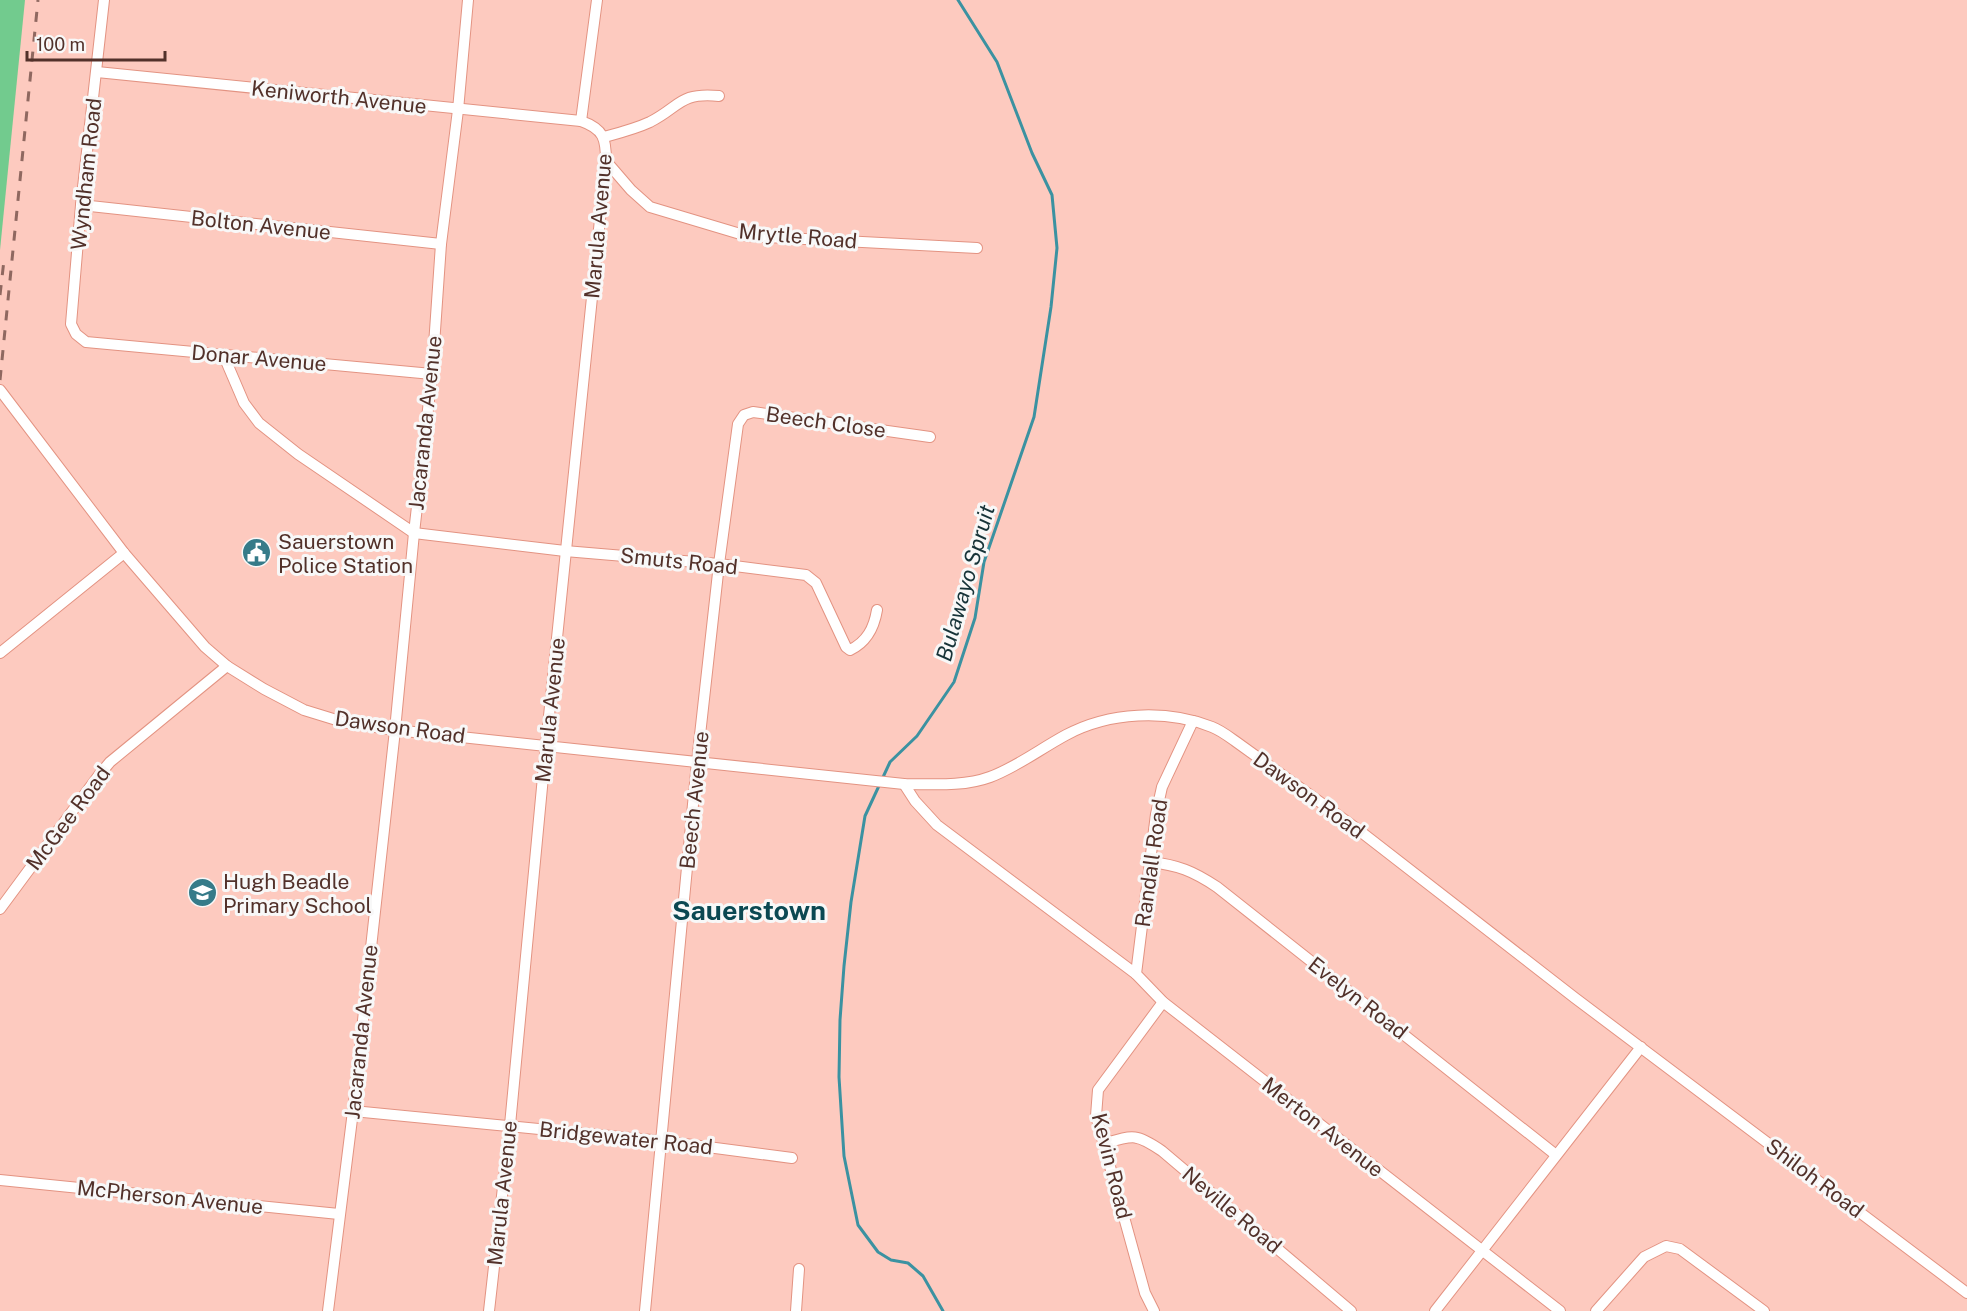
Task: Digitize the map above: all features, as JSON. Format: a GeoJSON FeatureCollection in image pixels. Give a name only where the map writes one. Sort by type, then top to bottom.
{"type":"FeatureCollection","features":[{"type":"Feature","properties":{"kind":"street","name":"Wyndham Road"},"geometry":{"type":"LineString","coordinates":[[86,342],[76,334],[71,324],[81,206],[104,0]]}},
{"type":"Feature","properties":{"kind":"street","name":"Jacaranda Avenue"},"geometry":{"type":"LineString","coordinates":[[328,1311],[395,730],[432,374],[441,244],[458,110],[468,0]]}},
{"type":"Feature","properties":{"kind":"street"},"geometry":{"type":"LineString","coordinates":[[581,122],[597,0]]}},
{"type":"Feature","properties":{"kind":"street","name":"Keniworth Avenue"},"geometry":{"type":"LineString","coordinates":[[97,72],[581,122]]}},
{"type":"Feature","properties":{"kind":"street"},"geometry":{"type":"LineString","coordinates":[[604,137],[647,123],[690,96],[719,96]]}},
{"type":"Feature","properties":{"kind":"street","name":"Marula Avenue"},"geometry":{"type":"LineString","coordinates":[[489,1311],[510,1125],[546,745],[606,161],[604,137],[599,130],[581,122]]}},
{"type":"Feature","properties":{"kind":"street","name":"Mrytle Road"},"geometry":{"type":"LineString","coordinates":[[606,161],[631,190],[650,207],[747,236],[977,248]]}},
{"type":"Feature","properties":{"kind":"street","name":"Bolton Avenue"},"geometry":{"type":"LineString","coordinates":[[81,206],[441,244]]}},
{"type":"Feature","properties":{"kind":"street","name":"Donar Avenue"},"geometry":{"type":"LineString","coordinates":[[86,342],[432,374]]}},
{"type":"Feature","properties":{"kind":"street"},"geometry":{"type":"LineString","coordinates":[[223,354],[244,404],[259,423],[298,454],[414,533]]}},
{"type":"Feature","properties":{"kind":"street","name":"Dawson Road"},"geometry":{"type":"LineString","coordinates":[[0,390],[124,553],[189,631],[227,666],[304,710],[343,722],[395,730],[903,784],[957,784],[988,778],[1017,765],[1067,734],[1104,720],[1133,716],[1169,716],[1193,721],[1214,728],[1235,741],[1347,822],[1663,1062]]}},
{"type":"Feature","properties":{"kind":"street","name":"Beech Close"},"geometry":{"type":"LineString","coordinates":[[736,434],[738,424],[744,415],[753,412],[930,437]]}},
{"type":"Feature","properties":{"kind":"street","name":"Beech Avenue"},"geometry":{"type":"LineString","coordinates":[[645,1311],[697,762],[736,434]]}},
{"type":"Feature","properties":{"kind":"street","name":"Smuts Road"},"geometry":{"type":"LineString","coordinates":[[414,533],[806,575],[816,583],[848,649],[859,646],[867,637],[875,622],[877,610]]}},
{"type":"Feature","properties":{"kind":"street"},"geometry":{"type":"LineString","coordinates":[[0,653],[124,553]]}},
{"type":"Feature","properties":{"kind":"street","name":"McGee Road"},"geometry":{"type":"LineString","coordinates":[[0,909],[110,762],[227,666]]}},
{"type":"Feature","properties":{"kind":"street","name":"Randall Road"},"geometry":{"type":"LineString","coordinates":[[1136,974],[1156,814],[1162,787],[1193,721]]}},
{"type":"Feature","properties":{"kind":"street"},"geometry":{"type":"LineString","coordinates":[[903,784],[915,801],[938,825],[1136,974],[1163,1002]]}},
{"type":"Feature","properties":{"kind":"street","name":"Evelyn Road"},"geometry":{"type":"LineString","coordinates":[[1150,862],[1186,869],[1216,887],[1556,1155]]}},
{"type":"Feature","properties":{"kind":"street","name":"Kevin Road"},"geometry":{"type":"LineString","coordinates":[[1154,1311],[1145,1293],[1096,1116],[1098,1090],[1163,1002]]}},
{"type":"Feature","properties":{"kind":"street","name":"Merton Avenue"},"geometry":{"type":"LineString","coordinates":[[1163,1002],[1560,1311]]}},
{"type":"Feature","properties":{"kind":"street"},"geometry":{"type":"LineString","coordinates":[[1435,1311],[1641,1047]]}},
{"type":"Feature","properties":{"kind":"street","name":"Shiloh Road"},"geometry":{"type":"LineString","coordinates":[[1663,1062],[1967,1293]]}},
{"type":"Feature","properties":{"kind":"street","name":"Bridgewater Road"},"geometry":{"type":"LineString","coordinates":[[352,1111],[662,1141],[792,1158]]}},
{"type":"Feature","properties":{"kind":"street","name":"Neville Road"},"geometry":{"type":"LineString","coordinates":[[1103,1144],[1128,1137],[1137,1137],[1162,1151],[1351,1311]]}},
{"type":"Feature","properties":{"kind":"street","name":"McPherson Avenue"},"geometry":{"type":"LineString","coordinates":[[0,1180],[339,1214]]}},
{"type":"Feature","properties":{"kind":"street"},"geometry":{"type":"LineString","coordinates":[[1596,1311],[1644,1257],[1666,1246],[1680,1249],[1764,1311]]}},
{"type":"Feature","properties":{"kind":"street"},"geometry":{"type":"LineString","coordinates":[[796,1311],[799,1269]]}},
{"type":"Feature","properties":{"kind":"green space"},"geometry":{"type":"Polygon","coordinates":[[[0,0],[25,0],[0,250],[0,0]]]}},
{"type":"Feature","properties":{"kind":"waterway","name":"Bulawayo Spruit"},"geometry":{"type":"LineString","coordinates":[[943,1311],[923,1276],[908,1263],[891,1260],[878,1252],[858,1225],[844,1156],[839,1077],[844,966],[851,902],[865,816],[890,762],[917,736],[954,682],[975,618],[984,562],[1034,417],[1051,307],[1057,248],[1052,195],[1032,153],[997,62],[958,0]]}},
{"type":"Feature","properties":{"kind":"railway"},"geometry":{"type":"LineString","coordinates":[[0,380],[38,0]]}},
{"type":"Feature","properties":{"kind":"railway"},"geometry":{"type":"LineString","coordinates":[[0,295],[4,260]]}},
{"type":"Feature","properties":{"kind":"place","name":"Sauerstown Police Station"},"geometry":{"type":"Point","coordinates":[257,553]}},
{"type":"Feature","properties":{"kind":"place","name":"Hugh Beadle Primary School"},"geometry":{"type":"Point","coordinates":[202,893]}},
{"type":"Feature","properties":{"kind":"district","name":"Sauerstown"},"geometry":{"type":"Point","coordinates":[749,910]}}]}
